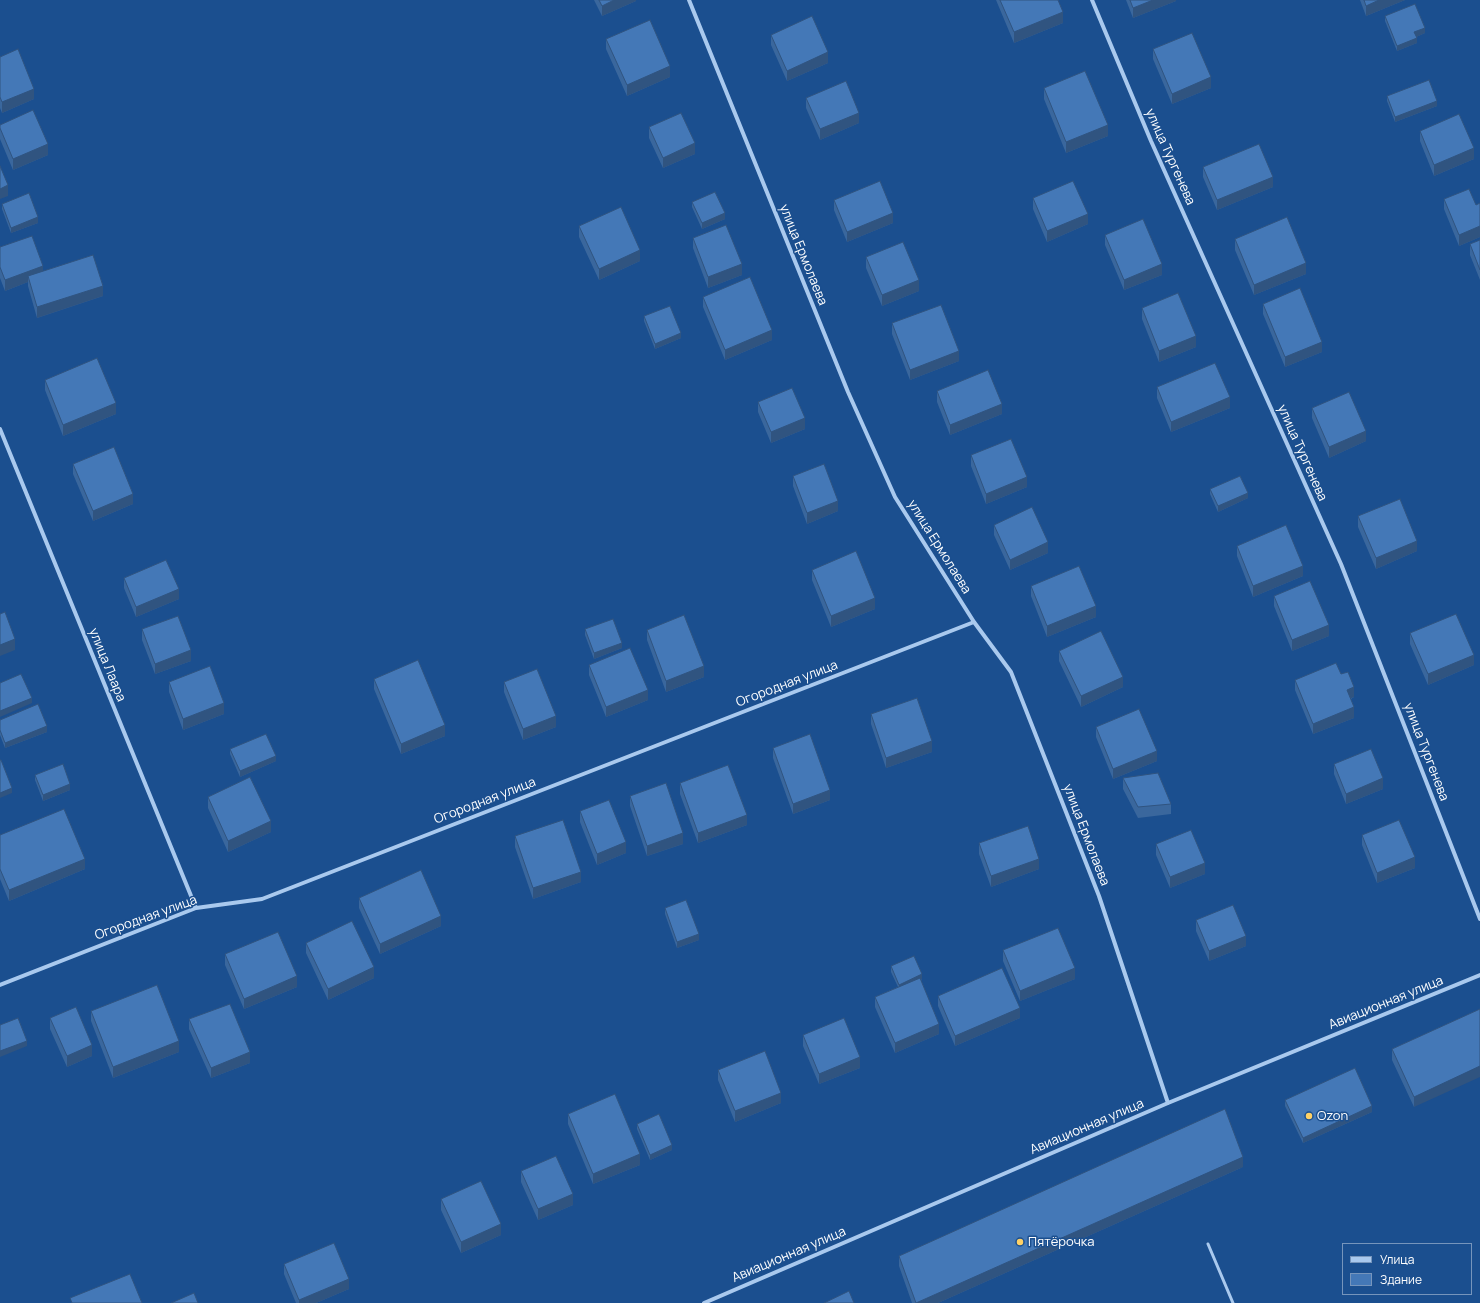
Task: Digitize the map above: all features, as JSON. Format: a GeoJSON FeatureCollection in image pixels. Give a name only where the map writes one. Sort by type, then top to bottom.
{"type":"FeatureCollection","features":[{"type":"Feature","properties":{"kind":"street","name":"улица Ермолаева"},"geometry":{"type":"LineString","coordinates":[[689,0],[848,392],[895,497],[974,622],[1011,672],[1099,896],[1168,1103]]}},
{"type":"Feature","properties":{"kind":"street","name":"улица Тургенева"},"geometry":{"type":"LineString","coordinates":[[1092,0],[1151,141],[1341,564],[1480,919]]}},
{"type":"Feature","properties":{"kind":"street","name":"улица Лаара"},"geometry":{"type":"LineString","coordinates":[[0,430],[196,908]]}},
{"type":"Feature","properties":{"kind":"street","name":"Огородная улица"},"geometry":{"type":"LineString","coordinates":[[0,985],[196,908],[262,899],[974,622]]}},
{"type":"Feature","properties":{"kind":"street","name":"Авиационная улица"},"geometry":{"type":"LineString","coordinates":[[704,1303],[1168,1103],[1480,975]]}},
{"type":"Feature","properties":{"kind":"lane"},"geometry":{"type":"LineString","coordinates":[[1208,1244],[1233,1303]]}},
{"type":"Feature","properties":{"kind":"building"},"geometry":{"type":"Polygon","coordinates":[[[599,0],[614,0],[602,6],[599,0]]]}},
{"type":"Feature","properties":{"kind":"building"},"geometry":{"type":"Polygon","coordinates":[[[1000,0],[1058,0],[1063,12],[1014,32],[1000,0]]]}},
{"type":"Feature","properties":{"kind":"building"},"geometry":{"type":"Polygon","coordinates":[[[1130,0],[1153,0],[1133,8],[1130,0]]]}},
{"type":"Feature","properties":{"kind":"building"},"geometry":{"type":"Polygon","coordinates":[[[1364,0],[1379,0],[1366,6],[1364,0]]]}},
{"type":"Feature","properties":{"kind":"building"},"geometry":{"type":"Polygon","coordinates":[[[1415,4],[1425,28],[1414,32],[1417,38],[1397,46],[1385,16],[1415,4]]]}},
{"type":"Feature","properties":{"kind":"building"},"geometry":{"type":"Polygon","coordinates":[[[812,16],[828,52],[787,71],[771,35],[812,16]]]}},
{"type":"Feature","properties":{"kind":"building"},"geometry":{"type":"Polygon","coordinates":[[[650,20],[670,66],[627,85],[606,39],[650,20]]]}},
{"type":"Feature","properties":{"kind":"building"},"geometry":{"type":"Polygon","coordinates":[[[1192,33],[1211,77],[1172,94],[1153,49],[1192,33]]]}},
{"type":"Feature","properties":{"kind":"building"},"geometry":{"type":"Polygon","coordinates":[[[18,49],[34,89],[2,102],[0,97],[0,57],[18,49]]]}},
{"type":"Feature","properties":{"kind":"building"},"geometry":{"type":"Polygon","coordinates":[[[1085,71],[1108,125],[1066,142],[1044,88],[1085,71]]]}},
{"type":"Feature","properties":{"kind":"building"},"geometry":{"type":"Polygon","coordinates":[[[1429,80],[1437,101],[1395,117],[1387,96],[1429,80]]]}},
{"type":"Feature","properties":{"kind":"building"},"geometry":{"type":"Polygon","coordinates":[[[846,81],[859,113],[820,129],[806,98],[846,81]]]}},
{"type":"Feature","properties":{"kind":"building"},"geometry":{"type":"Polygon","coordinates":[[[33,110],[48,144],[13,159],[0,125],[33,110]]]}},
{"type":"Feature","properties":{"kind":"building"},"geometry":{"type":"Polygon","coordinates":[[[681,113],[695,143],[663,158],[649,127],[681,113]]]}},
{"type":"Feature","properties":{"kind":"building"},"geometry":{"type":"Polygon","coordinates":[[[1459,114],[1474,148],[1434,165],[1420,131],[1459,114]]]}},
{"type":"Feature","properties":{"kind":"building"},"geometry":{"type":"Polygon","coordinates":[[[1259,144],[1273,177],[1217,200],[1203,167],[1259,144]]]}},
{"type":"Feature","properties":{"kind":"building"},"geometry":{"type":"Polygon","coordinates":[[[0,166],[8,185],[0,189],[0,166]]]}},
{"type":"Feature","properties":{"kind":"building"},"geometry":{"type":"Polygon","coordinates":[[[880,181],[893,213],[847,232],[834,200],[880,181]]]}},
{"type":"Feature","properties":{"kind":"building"},"geometry":{"type":"Polygon","coordinates":[[[1073,181],[1088,214],[1047,231],[1033,198],[1073,181]]]}},
{"type":"Feature","properties":{"kind":"building"},"geometry":{"type":"Polygon","coordinates":[[[1469,189],[1476,205],[1480,203],[1480,226],[1459,235],[1444,199],[1469,189]]]}},
{"type":"Feature","properties":{"kind":"building"},"geometry":{"type":"Polygon","coordinates":[[[715,192],[725,213],[702,223],[692,202],[715,192]]]}},
{"type":"Feature","properties":{"kind":"building"},"geometry":{"type":"Polygon","coordinates":[[[29,193],[38,217],[11,228],[2,204],[29,193]]]}},
{"type":"Feature","properties":{"kind":"building"},"geometry":{"type":"Polygon","coordinates":[[[621,207],[640,250],[599,269],[579,226],[621,207]]]}},
{"type":"Feature","properties":{"kind":"building"},"geometry":{"type":"Polygon","coordinates":[[[1287,217],[1306,263],[1254,285],[1235,239],[1287,217]]]}},
{"type":"Feature","properties":{"kind":"building"},"geometry":{"type":"Polygon","coordinates":[[[1143,219],[1162,264],[1124,280],[1105,235],[1143,219]]]}},
{"type":"Feature","properties":{"kind":"building"},"geometry":{"type":"Polygon","coordinates":[[[726,225],[742,264],[708,277],[693,238],[726,225]]]}},
{"type":"Feature","properties":{"kind":"building"},"geometry":{"type":"Polygon","coordinates":[[[32,236],[43,266],[5,280],[0,267],[0,247],[32,236]]]}},
{"type":"Feature","properties":{"kind":"building"},"geometry":{"type":"Polygon","coordinates":[[[1480,240],[1480,270],[1470,244],[1480,240]]]}},
{"type":"Feature","properties":{"kind":"building"},"geometry":{"type":"Polygon","coordinates":[[[903,242],[919,280],[882,295],[866,257],[903,242]]]}},
{"type":"Feature","properties":{"kind":"building"},"geometry":{"type":"Polygon","coordinates":[[[93,255],[103,286],[37,307],[28,276],[93,255]]]}},
{"type":"Feature","properties":{"kind":"building"},"geometry":{"type":"Polygon","coordinates":[[[750,277],[772,330],[725,350],[703,297],[750,277]]]}},
{"type":"Feature","properties":{"kind":"building"},"geometry":{"type":"Polygon","coordinates":[[[1300,288],[1322,342],[1285,357],[1263,304],[1300,288]]]}},
{"type":"Feature","properties":{"kind":"building"},"geometry":{"type":"Polygon","coordinates":[[[1178,293],[1196,336],[1159,351],[1142,308],[1178,293]]]}},
{"type":"Feature","properties":{"kind":"building"},"geometry":{"type":"Polygon","coordinates":[[[941,305],[959,351],[910,370],[892,323],[941,305]]]}},
{"type":"Feature","properties":{"kind":"building"},"geometry":{"type":"Polygon","coordinates":[[[670,306],[681,333],[655,344],[644,316],[670,306]]]}},
{"type":"Feature","properties":{"kind":"building"},"geometry":{"type":"Polygon","coordinates":[[[97,358],[116,403],[63,425],[45,380],[97,358]]]}},
{"type":"Feature","properties":{"kind":"building"},"geometry":{"type":"Polygon","coordinates":[[[1215,363],[1230,397],[1171,422],[1157,387],[1215,363]]]}},
{"type":"Feature","properties":{"kind":"building"},"geometry":{"type":"Polygon","coordinates":[[[988,370],[1002,404],[950,425],[937,391],[988,370]]]}},
{"type":"Feature","properties":{"kind":"building"},"geometry":{"type":"Polygon","coordinates":[[[792,388],[805,418],[771,432],[758,402],[792,388]]]}},
{"type":"Feature","properties":{"kind":"building"},"geometry":{"type":"Polygon","coordinates":[[[1349,392],[1366,431],[1329,447],[1312,408],[1349,392]]]}},
{"type":"Feature","properties":{"kind":"building"},"geometry":{"type":"Polygon","coordinates":[[[1011,439],[1027,477],[986,494],[971,455],[1011,439]]]}},
{"type":"Feature","properties":{"kind":"building"},"geometry":{"type":"Polygon","coordinates":[[[114,447],[133,494],[93,511],[73,464],[114,447]]]}},
{"type":"Feature","properties":{"kind":"building"},"geometry":{"type":"Polygon","coordinates":[[[824,464],[838,501],[807,513],[793,476],[824,464]]]}},
{"type":"Feature","properties":{"kind":"building"},"geometry":{"type":"Polygon","coordinates":[[[1240,476],[1248,493],[1218,506],[1210,489],[1240,476]]]}},
{"type":"Feature","properties":{"kind":"building"},"geometry":{"type":"Polygon","coordinates":[[[1400,499],[1417,541],[1376,558],[1358,516],[1400,499]]]}},
{"type":"Feature","properties":{"kind":"building"},"geometry":{"type":"Polygon","coordinates":[[[1032,507],[1048,542],[1010,560],[994,525],[1032,507]]]}},
{"type":"Feature","properties":{"kind":"building"},"geometry":{"type":"Polygon","coordinates":[[[1286,525],[1303,566],[1253,586],[1237,546],[1286,525]]]}},
{"type":"Feature","properties":{"kind":"building"},"geometry":{"type":"Polygon","coordinates":[[[856,551],[875,598],[831,616],[812,570],[856,551]]]}},
{"type":"Feature","properties":{"kind":"building"},"geometry":{"type":"Polygon","coordinates":[[[166,560],[179,589],[136,607],[124,578],[166,560]]]}},
{"type":"Feature","properties":{"kind":"building"},"geometry":{"type":"Polygon","coordinates":[[[1079,566],[1096,606],[1047,626],[1031,586],[1079,566]]]}},
{"type":"Feature","properties":{"kind":"building"},"geometry":{"type":"Polygon","coordinates":[[[1310,581],[1329,625],[1292,640],[1274,596],[1310,581]]]}},
{"type":"Feature","properties":{"kind":"building"},"geometry":{"type":"Polygon","coordinates":[[[5,612],[15,639],[0,645],[0,614],[5,612]]]}},
{"type":"Feature","properties":{"kind":"building"},"geometry":{"type":"Polygon","coordinates":[[[1456,614],[1474,655],[1428,674],[1410,633],[1456,614]]]}},
{"type":"Feature","properties":{"kind":"building"},"geometry":{"type":"Polygon","coordinates":[[[684,615],[704,666],[666,681],[647,630],[684,615]]]}},
{"type":"Feature","properties":{"kind":"building"},"geometry":{"type":"Polygon","coordinates":[[[178,616],[191,650],[155,664],[142,629],[178,616]]]}},
{"type":"Feature","properties":{"kind":"building"},"geometry":{"type":"Polygon","coordinates":[[[613,619],[622,643],[594,653],[585,629],[613,619]]]}},
{"type":"Feature","properties":{"kind":"building"},"geometry":{"type":"Polygon","coordinates":[[[1101,631],[1123,677],[1081,696],[1059,651],[1101,631]]]}},
{"type":"Feature","properties":{"kind":"building"},"geometry":{"type":"Polygon","coordinates":[[[630,648],[648,690],[606,707],[589,665],[630,648]]]}},
{"type":"Feature","properties":{"kind":"building"},"geometry":{"type":"Polygon","coordinates":[[[418,660],[445,725],[401,744],[374,679],[418,660]]]}},
{"type":"Feature","properties":{"kind":"building"},"geometry":{"type":"Polygon","coordinates":[[[1336,663],[1341,674],[1348,672],[1354,687],[1347,690],[1354,707],[1313,724],[1295,680],[1336,663]]]}},
{"type":"Feature","properties":{"kind":"building"},"geometry":{"type":"Polygon","coordinates":[[[210,666],[224,703],[183,719],[169,682],[210,666]]]}},
{"type":"Feature","properties":{"kind":"building"},"geometry":{"type":"Polygon","coordinates":[[[537,669],[556,716],[523,729],[504,682],[537,669]]]}},
{"type":"Feature","properties":{"kind":"building"},"geometry":{"type":"Polygon","coordinates":[[[21,674],[32,698],[0,711],[0,683],[21,674]]]}},
{"type":"Feature","properties":{"kind":"building"},"geometry":{"type":"Polygon","coordinates":[[[917,698],[932,741],[886,758],[871,714],[917,698]]]}},
{"type":"Feature","properties":{"kind":"building"},"geometry":{"type":"Polygon","coordinates":[[[38,704],[47,726],[5,743],[0,730],[0,720],[38,704]]]}},
{"type":"Feature","properties":{"kind":"building"},"geometry":{"type":"Polygon","coordinates":[[[1139,709],[1157,751],[1113,769],[1096,727],[1139,709]]]}},
{"type":"Feature","properties":{"kind":"building"},"geometry":{"type":"Polygon","coordinates":[[[266,734],[276,756],[240,771],[230,749],[266,734]]]}},
{"type":"Feature","properties":{"kind":"building"},"geometry":{"type":"Polygon","coordinates":[[[810,734],[830,790],[793,804],[773,748],[810,734]]]}},
{"type":"Feature","properties":{"kind":"building"},"geometry":{"type":"Polygon","coordinates":[[[1371,749],[1383,778],[1346,794],[1334,764],[1371,749]]]}},
{"type":"Feature","properties":{"kind":"building"},"geometry":{"type":"Polygon","coordinates":[[[0,760],[12,788],[0,793],[0,760]]]}},
{"type":"Feature","properties":{"kind":"building"},"geometry":{"type":"Polygon","coordinates":[[[63,764],[70,784],[43,795],[35,775],[63,764]]]}},
{"type":"Feature","properties":{"kind":"building"},"geometry":{"type":"Polygon","coordinates":[[[728,765],[747,815],[698,833],[680,783],[728,765]]]}},
{"type":"Feature","properties":{"kind":"building"},"geometry":{"type":"Polygon","coordinates":[[[1158,773],[1171,804],[1138,807],[1123,778],[1158,773]]]}},
{"type":"Feature","properties":{"kind":"building"},"geometry":{"type":"Polygon","coordinates":[[[250,777],[271,821],[228,841],[208,797],[250,777]]]}},
{"type":"Feature","properties":{"kind":"building"},"geometry":{"type":"Polygon","coordinates":[[[666,783],[683,833],[647,846],[630,796],[666,783]]]}},
{"type":"Feature","properties":{"kind":"building"},"geometry":{"type":"Polygon","coordinates":[[[609,800],[626,842],[597,854],[580,811],[609,800]]]}},
{"type":"Feature","properties":{"kind":"building"},"geometry":{"type":"Polygon","coordinates":[[[64,809],[85,859],[9,890],[0,869],[0,835],[64,809]]]}},
{"type":"Feature","properties":{"kind":"building"},"geometry":{"type":"Polygon","coordinates":[[[563,820],[581,872],[533,888],[515,836],[563,820]]]}},
{"type":"Feature","properties":{"kind":"building"},"geometry":{"type":"Polygon","coordinates":[[[1399,820],[1415,857],[1377,873],[1362,835],[1399,820]]]}},
{"type":"Feature","properties":{"kind":"building"},"geometry":{"type":"Polygon","coordinates":[[[1028,826],[1039,859],[991,876],[979,843],[1028,826]]]}},
{"type":"Feature","properties":{"kind":"building"},"geometry":{"type":"Polygon","coordinates":[[[1191,830],[1205,863],[1170,877],[1156,844],[1191,830]]]}},
{"type":"Feature","properties":{"kind":"building"},"geometry":{"type":"Polygon","coordinates":[[[421,870],[441,916],[380,944],[359,898],[421,870]]]}},
{"type":"Feature","properties":{"kind":"building"},"geometry":{"type":"Polygon","coordinates":[[[686,900],[699,934],[677,942],[665,908],[686,900]]]}},
{"type":"Feature","properties":{"kind":"building"},"geometry":{"type":"Polygon","coordinates":[[[1233,905],[1246,936],[1209,951],[1196,920],[1233,905]]]}},
{"type":"Feature","properties":{"kind":"building"},"geometry":{"type":"Polygon","coordinates":[[[352,921],[374,967],[328,989],[306,943],[352,921]]]}},
{"type":"Feature","properties":{"kind":"building"},"geometry":{"type":"Polygon","coordinates":[[[1058,928],[1075,968],[1020,991],[1003,950],[1058,928]]]}},
{"type":"Feature","properties":{"kind":"building"},"geometry":{"type":"Polygon","coordinates":[[[278,932],[297,976],[244,999],[225,954],[278,932]]]}},
{"type":"Feature","properties":{"kind":"building"},"geometry":{"type":"Polygon","coordinates":[[[914,956],[922,974],[899,985],[891,966],[914,956]]]}},
{"type":"Feature","properties":{"kind":"building"},"geometry":{"type":"Polygon","coordinates":[[[1002,968],[1020,1008],[955,1036],[938,996],[1002,968]]]}},
{"type":"Feature","properties":{"kind":"building"},"geometry":{"type":"Polygon","coordinates":[[[920,978],[939,1024],[895,1043],[875,997],[920,978]]]}},
{"type":"Feature","properties":{"kind":"building"},"geometry":{"type":"Polygon","coordinates":[[[157,985],[179,1041],[113,1067],[91,1011],[157,985]]]}},
{"type":"Feature","properties":{"kind":"building"},"geometry":{"type":"Polygon","coordinates":[[[230,1004],[250,1052],[211,1068],[189,1019],[230,1004]]]}},
{"type":"Feature","properties":{"kind":"building"},"geometry":{"type":"Polygon","coordinates":[[[76,1007],[92,1045],[67,1056],[50,1018],[76,1007]]]}},
{"type":"Feature","properties":{"kind":"building"},"geometry":{"type":"Polygon","coordinates":[[[1480,1009],[1480,1066],[1414,1097],[1392,1049],[1480,1009]]]}},
{"type":"Feature","properties":{"kind":"building"},"geometry":{"type":"Polygon","coordinates":[[[18,1018],[27,1041],[0,1051],[0,1025],[18,1018]]]}},
{"type":"Feature","properties":{"kind":"building"},"geometry":{"type":"Polygon","coordinates":[[[844,1018],[860,1057],[819,1074],[803,1035],[844,1018]]]}},
{"type":"Feature","properties":{"kind":"building"},"geometry":{"type":"Polygon","coordinates":[[[765,1051],[781,1093],[735,1111],[718,1070],[765,1051]]]}},
{"type":"Feature","properties":{"kind":"building"},"geometry":{"type":"Polygon","coordinates":[[[1355,1068],[1372,1106],[1303,1138],[1285,1100],[1355,1068]]]}},
{"type":"Feature","properties":{"kind":"building"},"geometry":{"type":"Polygon","coordinates":[[[615,1094],[640,1154],[593,1174],[568,1114],[615,1094]]]}},
{"type":"Feature","properties":{"kind":"building"},"geometry":{"type":"Polygon","coordinates":[[[1225,1109],[1243,1157],[916,1303],[899,1256],[1225,1109]]]}},
{"type":"Feature","properties":{"kind":"building"},"geometry":{"type":"Polygon","coordinates":[[[659,1114],[672,1145],[650,1155],[637,1124],[659,1114]]]}},
{"type":"Feature","properties":{"kind":"building"},"geometry":{"type":"Polygon","coordinates":[[[556,1156],[573,1194],[538,1209],[521,1171],[556,1156]]]}},
{"type":"Feature","properties":{"kind":"building"},"geometry":{"type":"Polygon","coordinates":[[[481,1181],[501,1224],[461,1242],[441,1199],[481,1181]]]}},
{"type":"Feature","properties":{"kind":"building"},"geometry":{"type":"Polygon","coordinates":[[[334,1243],[349,1279],[299,1300],[284,1264],[334,1243]]]}},
{"type":"Feature","properties":{"kind":"building"},"geometry":{"type":"Polygon","coordinates":[[[130,1274],[142,1303],[72,1303],[70,1298],[130,1274]]]}},
{"type":"Feature","properties":{"kind":"building"},"geometry":{"type":"Polygon","coordinates":[[[849,1291],[854,1303],[824,1303],[849,1291]]]}},
{"type":"Feature","properties":{"kind":"building"},"geometry":{"type":"Polygon","coordinates":[[[194,1293],[198,1303],[171,1303],[194,1293]]]}},
{"type":"Feature","properties":{"kind":"place","name":"Ozon"},"geometry":{"type":"Point","coordinates":[1309,1116]}},
{"type":"Feature","properties":{"kind":"place","name":"Пятёрочка"},"geometry":{"type":"Point","coordinates":[1020,1242]}}]}
